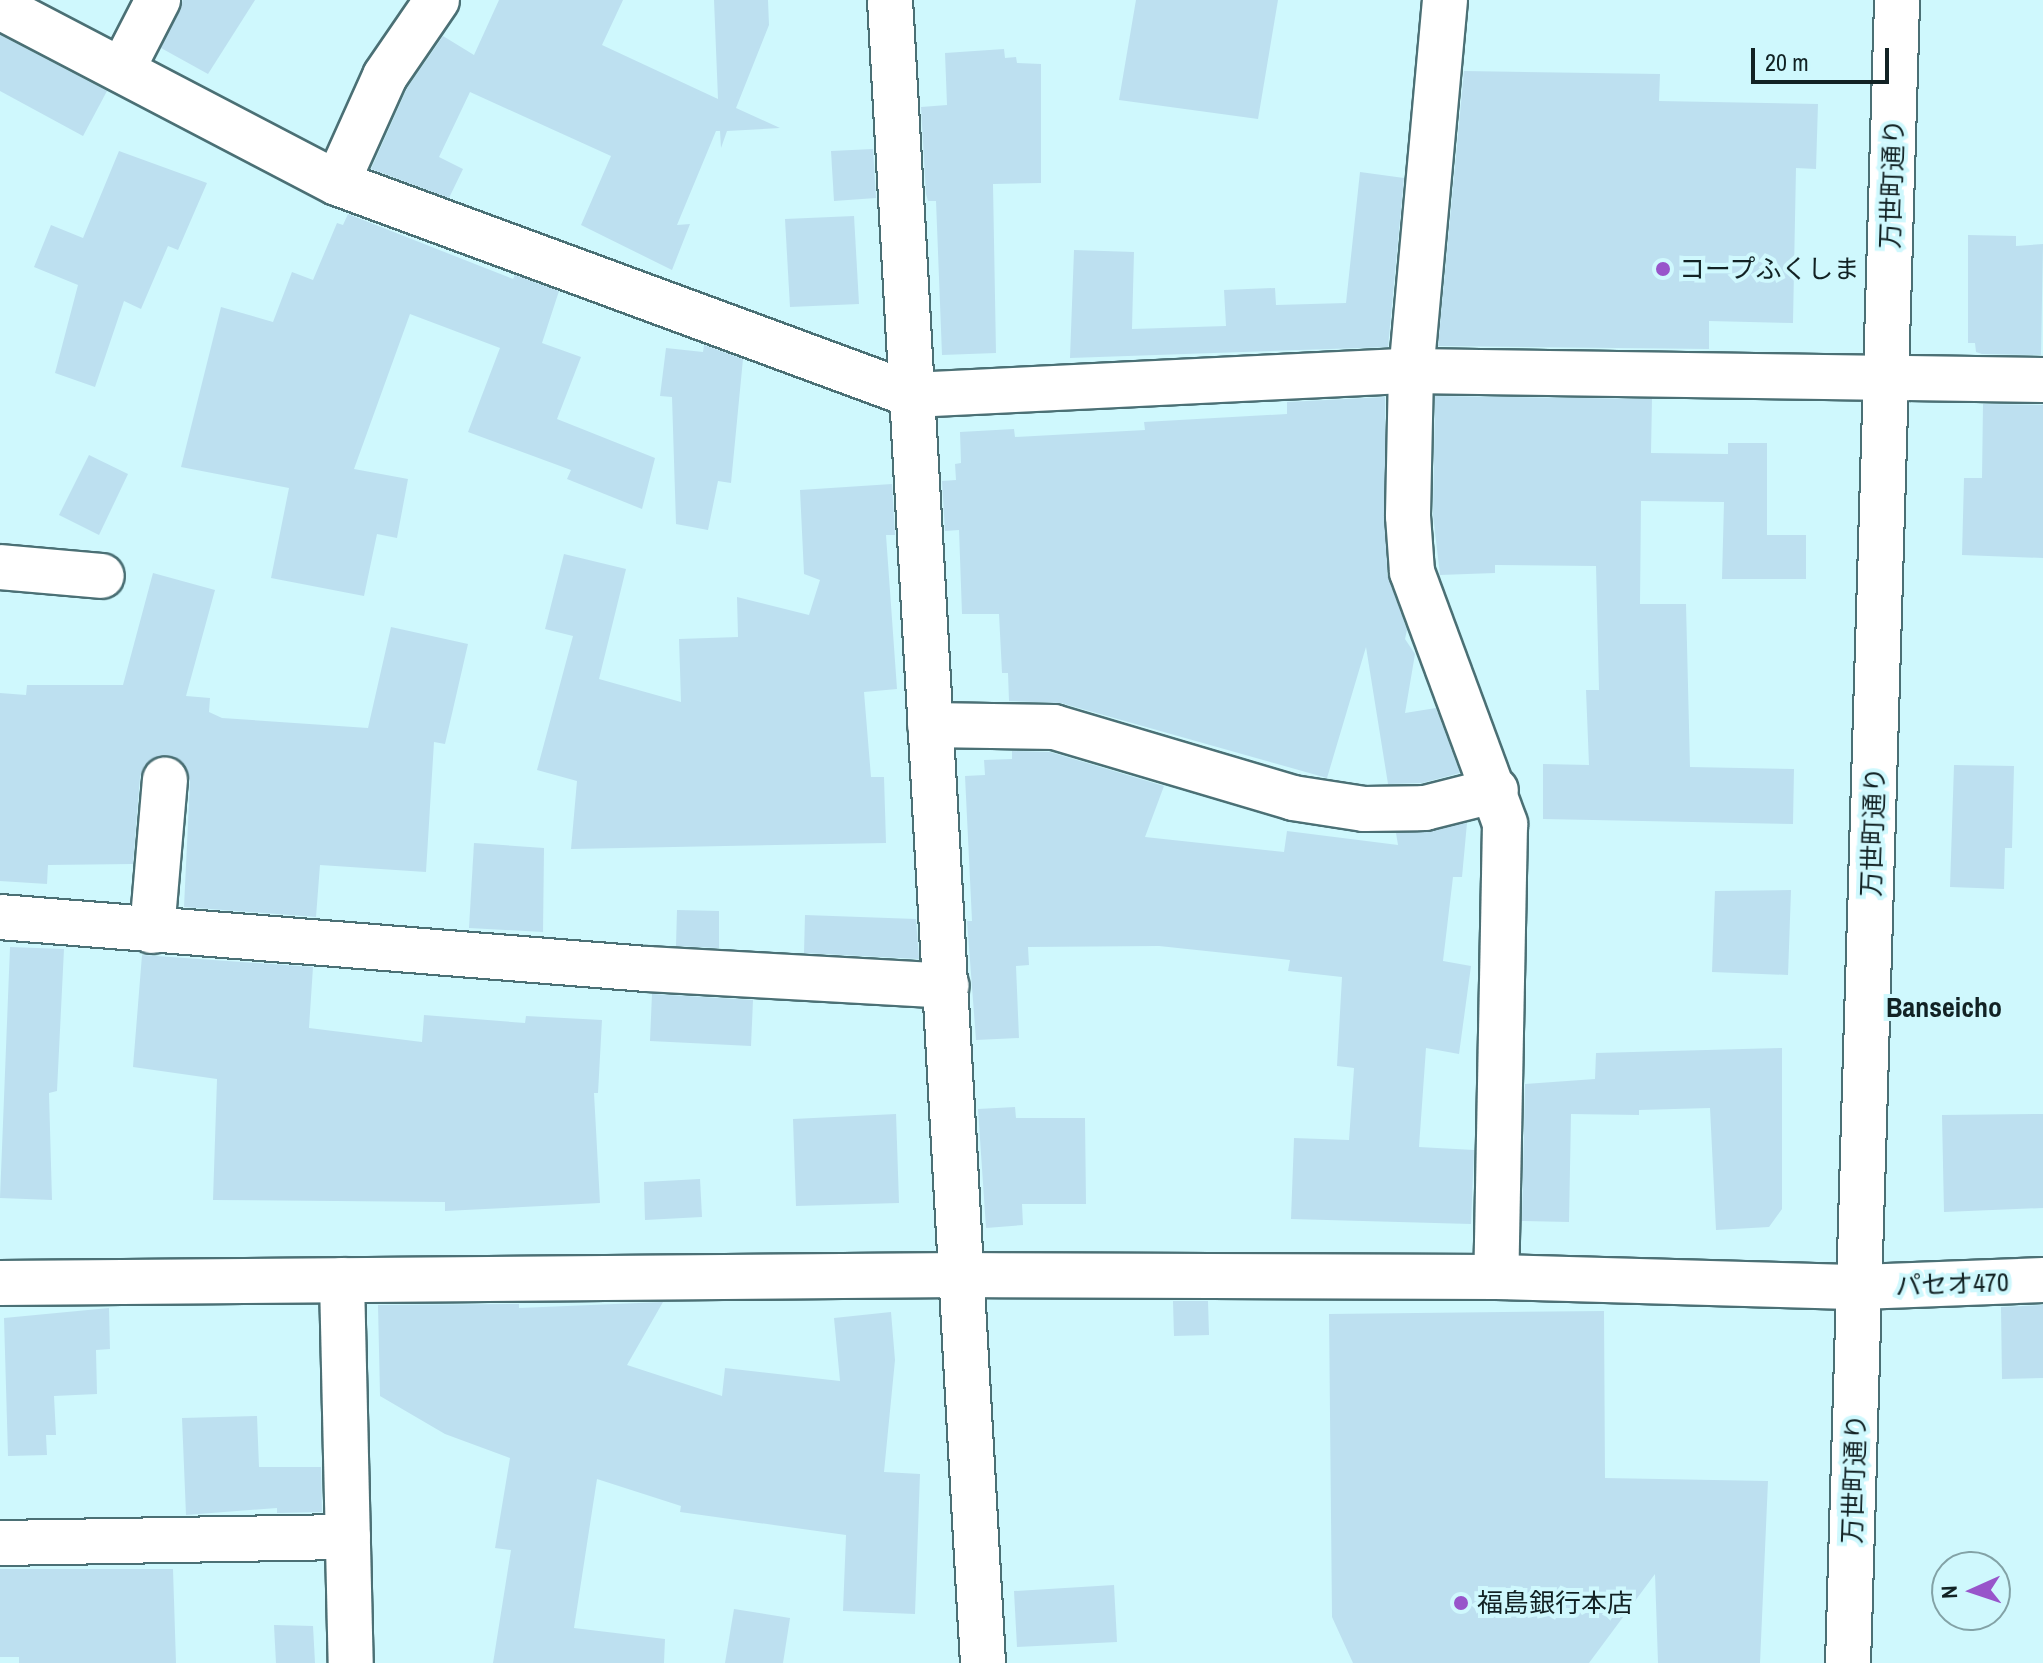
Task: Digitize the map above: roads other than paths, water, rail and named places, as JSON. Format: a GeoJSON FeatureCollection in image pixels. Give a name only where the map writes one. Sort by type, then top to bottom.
{"type":"FeatureCollection","features":[{"type":"Feature","properties":{"kind":"street"},"geometry":{"type":"LineString","coordinates":[[122,70],[158,0]]}},
{"type":"Feature","properties":{"kind":"street"},"geometry":{"type":"LineString","coordinates":[[337,183],[385,76],[437,0]]}},
{"type":"Feature","properties":{"kind":"street"},"geometry":{"type":"LineString","coordinates":[[890,0],[983,1663]]}},
{"type":"Feature","properties":{"kind":"street"},"geometry":{"type":"LineString","coordinates":[[1445,0],[1411,371],[1412,572],[1496,790],[1505,824],[1496,1277]]}},
{"type":"Feature","properties":{"kind":"street","name":"万世町通り"},"geometry":{"type":"LineString","coordinates":[[1848,1663],[1897,0]]}},
{"type":"Feature","properties":{"kind":"street"},"geometry":{"type":"LineString","coordinates":[[0,7],[337,183],[912,395],[1411,371],[2043,380]]}},
{"type":"Feature","properties":{"kind":"street"},"geometry":{"type":"LineString","coordinates":[[0,567],[102,576]]}},
{"type":"Feature","properties":{"kind":"street"},"geometry":{"type":"LineString","coordinates":[[930,725],[1054,727],[1293,798],[1364,809],[1425,808],[1496,790]]}},
{"type":"Feature","properties":{"kind":"street"},"geometry":{"type":"LineString","coordinates":[[152,931],[165,780]]}},
{"type":"Feature","properties":{"kind":"street"},"geometry":{"type":"LineString","coordinates":[[0,917],[152,931],[947,986]]}},
{"type":"Feature","properties":{"kind":"street","name":"パセオ470"},"geometry":{"type":"LineString","coordinates":[[0,1283],[961,1275],[1496,1277],[1860,1287],[2043,1280]]}},
{"type":"Feature","properties":{"kind":"street"},"geometry":{"type":"LineString","coordinates":[[342,1280],[351,1663]]}},
{"type":"Feature","properties":{"kind":"street"},"geometry":{"type":"LineString","coordinates":[[0,1543],[348,1537]]}},
{"type":"Feature","properties":{"kind":"place","name":"コープふくしま"},"geometry":{"type":"Point","coordinates":[1663,269]}},
{"type":"Feature","properties":{"kind":"place","name":"福島銀行本店"},"geometry":{"type":"Point","coordinates":[1461,1603]}},
{"type":"Feature","properties":{"kind":"district","name":"Banseicho"},"geometry":{"type":"Point","coordinates":[1944,1007]}}]}
